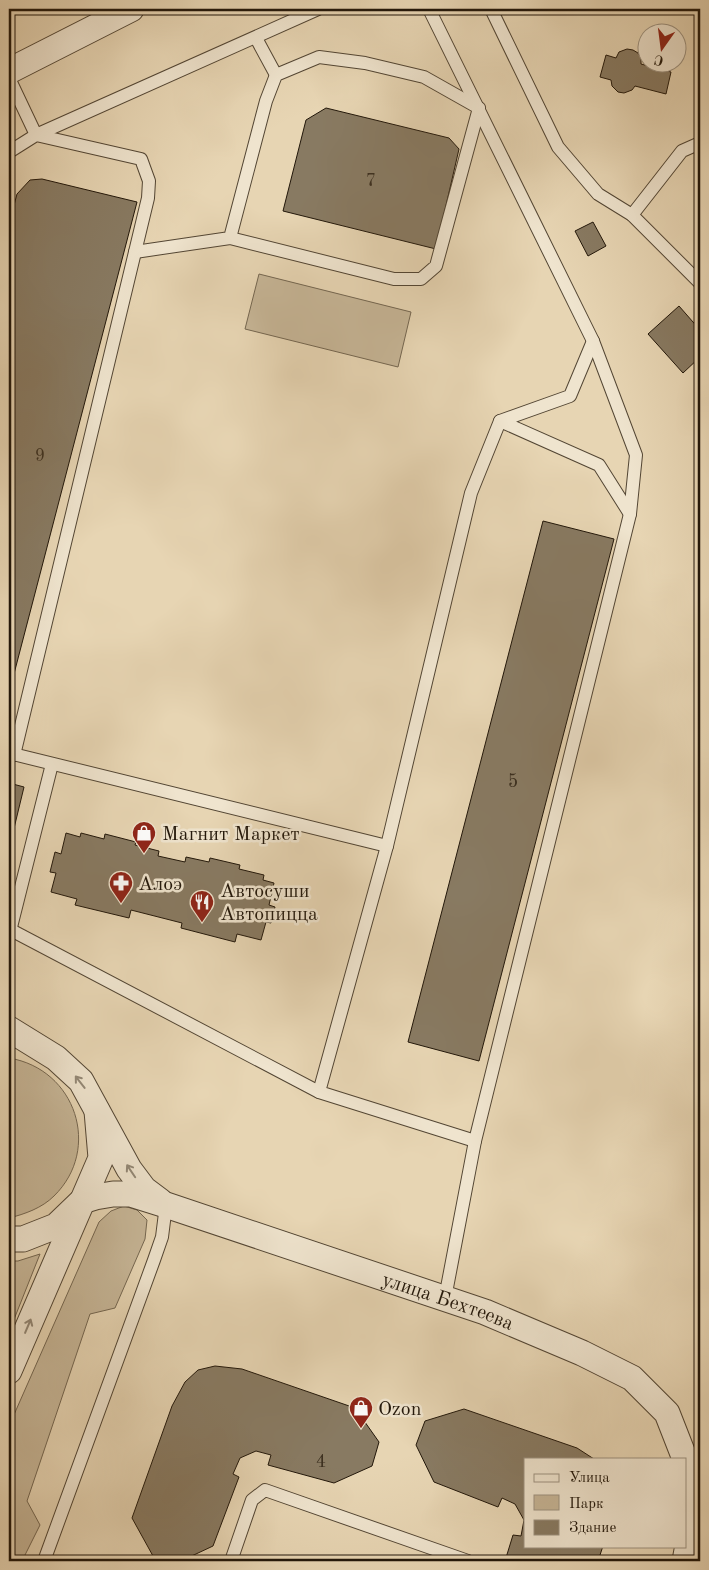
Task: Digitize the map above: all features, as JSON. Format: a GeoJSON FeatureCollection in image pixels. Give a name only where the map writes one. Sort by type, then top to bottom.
{"type":"FeatureCollection","features":[{"type":"Feature","properties":{"kind":"street"},"geometry":{"type":"LineString","coordinates":[[9,71],[131,9]]}},
{"type":"Feature","properties":{"kind":"street"},"geometry":{"type":"LineString","coordinates":[[9,1029],[56,1058],[81,1081],[129,1169],[144,1189],[166,1205]]}},
{"type":"Feature","properties":{"kind":"street"},"geometry":{"type":"LineString","coordinates":[[9,1044],[27,1046],[56,1058]]}},
{"type":"Feature","properties":{"kind":"street"},"geometry":{"type":"LineString","coordinates":[[9,1371],[101,1158],[97,1111]]}},
{"type":"Feature","properties":{"kind":"street","name":"улица Бехтеева"},"geometry":{"type":"LineString","coordinates":[[82,1201],[113,1194],[131,1194],[485,1312],[582,1353],[632,1378],[666,1413],[685,1458]]}},
{"type":"Feature","properties":{"kind":"street"},"geometry":{"type":"LineString","coordinates":[[9,1239],[23,1239],[56,1226],[82,1201]]}},
{"type":"Feature","properties":{"kind":"street","name":"улица Бехтеева"},"geometry":{"type":"LineString","coordinates":[[685,1561],[690,1534],[690,1470],[686,1461]]}},
{"type":"Feature","properties":{"kind":"lane"},"geometry":{"type":"LineString","coordinates":[[9,152],[36,135],[318,9]]}},
{"type":"Feature","properties":{"kind":"lane"},"geometry":{"type":"LineString","coordinates":[[429,9],[593,341],[636,456],[630,514],[475,1142],[445,1298]]}},
{"type":"Feature","properties":{"kind":"lane"},"geometry":{"type":"LineString","coordinates":[[491,9],[558,147],[598,194],[632,215],[700,283]]}},
{"type":"Feature","properties":{"kind":"lane"},"geometry":{"type":"LineString","coordinates":[[256,38],[276,74]]}},
{"type":"Feature","properties":{"kind":"lane"},"geometry":{"type":"LineString","coordinates":[[230,238],[266,101],[276,74],[319,57],[366,63],[424,77],[479,108]]}},
{"type":"Feature","properties":{"kind":"lane"},"geometry":{"type":"LineString","coordinates":[[9,78],[36,135]]}},
{"type":"Feature","properties":{"kind":"lane"},"geometry":{"type":"LineString","coordinates":[[135,252],[230,238],[394,280],[421,279],[436,266],[479,108]]}},
{"type":"Feature","properties":{"kind":"lane"},"geometry":{"type":"LineString","coordinates":[[36,135],[141,159],[150,182],[135,252],[11,754],[387,846]]}},
{"type":"Feature","properties":{"kind":"lane"},"geometry":{"type":"LineString","coordinates":[[632,215],[682,151],[700,143]]}},
{"type":"Feature","properties":{"kind":"lane"},"geometry":{"type":"LineString","coordinates":[[319,1092],[387,846],[471,493],[500,422],[570,396],[593,341]]}},
{"type":"Feature","properties":{"kind":"lane"},"geometry":{"type":"LineString","coordinates":[[500,422],[599,465],[630,514]]}},
{"type":"Feature","properties":{"kind":"lane"},"geometry":{"type":"LineString","coordinates":[[52,764],[10,930],[319,1092],[475,1142]]}},
{"type":"Feature","properties":{"kind":"lane"},"geometry":{"type":"LineString","coordinates":[[44,1561],[162,1237],[166,1205]]}},
{"type":"Feature","properties":{"kind":"lane"},"geometry":{"type":"LineString","coordinates":[[230,1561],[252,1500],[265,1490],[468,1561]]}},
{"type":"Feature","properties":{"kind":"green space"},"geometry":{"type":"Polygon","coordinates":[[[259,274],[411,312],[398,367],[245,329],[259,274]]]}},
{"type":"Feature","properties":{"kind":"green space"},"geometry":{"type":"Polygon","coordinates":[[[9,1058],[32,1065],[51,1078],[65,1094],[75,1114],[79,1135],[77,1156],[69,1177],[54,1196],[33,1210],[9,1218],[9,1058]]]}},
{"type":"Feature","properties":{"kind":"green space"},"geometry":{"type":"Polygon","coordinates":[[[124,1206],[137,1210],[147,1220],[145,1239],[115,1308],[90,1314],[27,1501],[40,1525],[22,1561],[9,1561],[9,1426],[99,1222],[111,1211],[124,1206]]]}},
{"type":"Feature","properties":{"kind":"green space"},"geometry":{"type":"Polygon","coordinates":[[[40,1254],[9,1332],[9,1261],[18,1261],[40,1254]]]}},
{"type":"Feature","properties":{"kind":"building"},"geometry":{"type":"Polygon","coordinates":[[[627,49],[636,52],[636,72],[671,72],[666,94],[635,86],[632,90],[624,93],[618,92],[612,86],[611,80],[600,77],[606,55],[616,58],[619,52],[627,49]]]}},
{"type":"Feature","properties":{"kind":"building"},"geometry":{"type":"Polygon","coordinates":[[[326,108],[449,138],[459,149],[436,249],[283,211],[306,120],[326,108]]]}},
{"type":"Feature","properties":{"kind":"building"},"geometry":{"type":"Polygon","coordinates":[[[42,179],[137,202],[9,693],[9,224],[17,194],[30,180],[42,179]]]}},
{"type":"Feature","properties":{"kind":"building"},"geometry":{"type":"Polygon","coordinates":[[[593,222],[606,246],[588,256],[575,231],[593,222]]]}},
{"type":"Feature","properties":{"kind":"building"},"geometry":{"type":"Polygon","coordinates":[[[679,306],[700,330],[700,357],[683,373],[648,334],[679,306]]]}},
{"type":"Feature","properties":{"kind":"building"},"geometry":{"type":"Polygon","coordinates":[[[543,521],[614,539],[479,1061],[408,1042],[543,521]]]}},
{"type":"Feature","properties":{"kind":"building"},"geometry":{"type":"Polygon","coordinates":[[[9,783],[24,787],[9,849],[9,783]]]}},
{"type":"Feature","properties":{"kind":"building"},"geometry":{"type":"Polygon","coordinates":[[[66,833],[80,837],[81,833],[104,839],[105,834],[136,842],[135,845],[159,851],[158,856],[185,862],[186,857],[209,862],[210,858],[240,865],[239,869],[264,875],[263,880],[274,883],[269,905],[275,907],[271,923],[266,922],[261,940],[237,934],[235,942],[181,928],[182,923],[131,910],[129,918],[75,905],[77,899],[51,892],[56,873],[50,872],[55,852],[61,854],[66,833]]]}},
{"type":"Feature","properties":{"kind":"building"},"geometry":{"type":"Polygon","coordinates":[[[215,1366],[242,1369],[355,1408],[379,1442],[372,1466],[334,1483],[268,1465],[271,1455],[256,1451],[240,1458],[233,1474],[239,1477],[213,1546],[181,1561],[153,1556],[132,1518],[172,1406],[185,1382],[198,1370],[215,1366]]]}},
{"type":"Feature","properties":{"kind":"building"},"geometry":{"type":"Polygon","coordinates":[[[464,1409],[577,1448],[592,1458],[524,1458],[524,1520],[515,1504],[502,1498],[498,1507],[434,1482],[416,1445],[425,1421],[464,1409]]]}},
{"type":"Feature","properties":{"kind":"building"},"geometry":{"type":"Polygon","coordinates":[[[524,1520],[524,1548],[602,1548],[598,1561],[505,1561],[513,1535],[521,1536],[524,1520]]]}},
{"type":"Feature","properties":{"kind":"place","name":"Магнит Маркет"},"geometry":{"type":"Point","coordinates":[144,854]}},
{"type":"Feature","properties":{"kind":"place","name":"Алоэ"},"geometry":{"type":"Point","coordinates":[121,904]}},
{"type":"Feature","properties":{"kind":"place","name":"Автосуши Автопицца"},"geometry":{"type":"Point","coordinates":[202,923]}},
{"type":"Feature","properties":{"kind":"place","name":"Ozon"},"geometry":{"type":"Point","coordinates":[361,1429]}}]}
